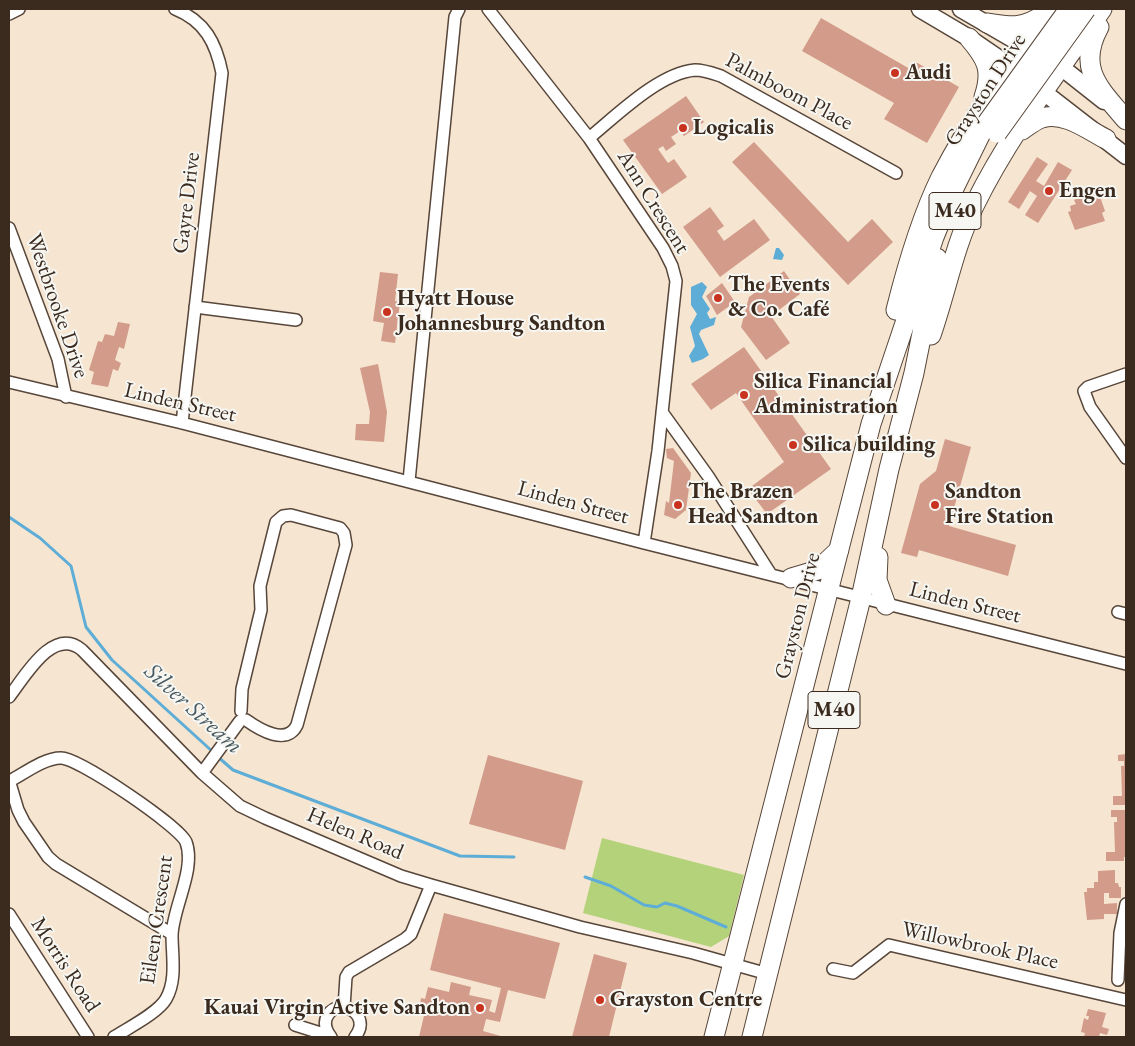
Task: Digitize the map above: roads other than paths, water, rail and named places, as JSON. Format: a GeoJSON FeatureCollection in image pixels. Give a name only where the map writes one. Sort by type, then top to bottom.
{"type":"FeatureCollection","features":[{"type":"Feature","properties":{"kind":"main road"},"geometry":{"type":"LineString","coordinates":[[920,9],[970,38],[1010,66],[1045,91],[1126,156]]}},
{"type":"Feature","properties":{"kind":"main road"},"geometry":{"type":"LineString","coordinates":[[960,9],[1061,67],[1082,82],[1126,121]]}},
{"type":"Feature","properties":{"kind":"main road","name":"Grayston Drive"},"geometry":{"type":"LineString","coordinates":[[752,1037],[862,598],[889,469],[914,373],[922,293],[953,190],[984,127],[1069,9]]}},
{"type":"Feature","properties":{"kind":"main road","name":"Grayston Drive"},"geometry":{"type":"LineString","coordinates":[[714,1037],[871,424],[922,293],[968,184],[997,133],[1086,9]]}},
{"type":"Feature","properties":{"kind":"main road"},"geometry":{"type":"LineString","coordinates":[[914,373],[939,311],[961,236],[974,206],[1013,136],[1102,9]]}},
{"type":"Feature","properties":{"kind":"main road"},"geometry":{"type":"LineString","coordinates":[[1110,9],[1091,42],[1089,54],[1090,69],[1095,82],[1126,121]]}},
{"type":"Feature","properties":{"kind":"main road"},"geometry":{"type":"LineString","coordinates":[[987,23],[1009,27],[1024,26],[1051,10]]}},
{"type":"Feature","properties":{"kind":"main road"},"geometry":{"type":"LineString","coordinates":[[871,424],[902,286],[941,178],[981,108],[1051,10]]}},
{"type":"Feature","properties":{"kind":"main road"},"geometry":{"type":"LineString","coordinates":[[970,38],[982,53],[989,76],[981,108]]}},
{"type":"Feature","properties":{"kind":"main road"},"geometry":{"type":"LineString","coordinates":[[1013,136],[1042,118],[1055,116],[1071,120],[1106,139]]}},
{"type":"Feature","properties":{"kind":"main road"},"geometry":{"type":"LineString","coordinates":[[886,604],[878,580],[877,563],[885,519],[889,469]]}},
{"type":"Feature","properties":{"kind":"main road"},"geometry":{"type":"LineString","coordinates":[[790,578],[818,570],[839,550]]}},
{"type":"Feature","properties":{"kind":"street"},"geometry":{"type":"LineString","coordinates":[[9,14],[19,9]]}},
{"type":"Feature","properties":{"kind":"street","name":"Gayre Drive"},"geometry":{"type":"LineString","coordinates":[[175,9],[205,28],[215,44],[222,73],[182,423]]}},
{"type":"Feature","properties":{"kind":"street"},"geometry":{"type":"LineString","coordinates":[[409,481],[455,17],[459,9]]}},
{"type":"Feature","properties":{"kind":"street","name":"Ann Crescent"},"geometry":{"type":"LineString","coordinates":[[488,9],[588,138],[663,248],[672,266],[676,281],[658,451],[644,543]]}},
{"type":"Feature","properties":{"kind":"street","name":"Palmboom Place"},"geometry":{"type":"LineString","coordinates":[[588,138],[664,81],[686,72],[705,71],[730,81],[896,173]]}},
{"type":"Feature","properties":{"kind":"street","name":"Westbrooke Drive"},"geometry":{"type":"LineString","coordinates":[[9,228],[58,360],[66,397]]}},
{"type":"Feature","properties":{"kind":"street"},"geometry":{"type":"LineString","coordinates":[[195,307],[296,320]]}},
{"type":"Feature","properties":{"kind":"street"},"geometry":{"type":"LineString","coordinates":[[1126,374],[1088,387],[1084,391],[1090,406],[1126,458]]}},
{"type":"Feature","properties":{"kind":"street","name":"Linden Street"},"geometry":{"type":"LineString","coordinates":[[9,382],[182,423],[644,543],[790,578],[862,598],[1126,664]]}},
{"type":"Feature","properties":{"kind":"street"},"geometry":{"type":"LineString","coordinates":[[662,412],[770,573]]}},
{"type":"Feature","properties":{"kind":"street"},"geometry":{"type":"LineString","coordinates":[[658,451],[673,441],[682,441]]}},
{"type":"Feature","properties":{"kind":"street"},"geometry":{"type":"LineString","coordinates":[[202,773],[242,717],[242,689],[261,610],[260,586],[276,522],[283,516],[291,515],[340,528],[344,533],[346,545],[300,719],[295,730],[288,736],[279,735],[255,727],[242,717]]}},
{"type":"Feature","properties":{"kind":"street","name":"Helen Road"},"geometry":{"type":"LineString","coordinates":[[9,697],[42,654],[57,645],[73,644],[82,650],[202,773],[240,806],[265,818],[401,876],[580,927],[693,953],[768,974]]}},
{"type":"Feature","properties":{"kind":"street","name":"Eileen Crescent"},"geometry":{"type":"LineString","coordinates":[[9,781],[49,760],[68,759],[149,808],[178,831],[185,840],[188,855],[172,934],[172,976],[166,1000],[114,1037]]}},
{"type":"Feature","properties":{"kind":"street"},"geometry":{"type":"LineString","coordinates":[[9,781],[18,810],[48,857],[172,934]]}},
{"type":"Feature","properties":{"kind":"street"},"geometry":{"type":"LineString","coordinates":[[344,1007],[346,977],[349,972],[411,934],[431,885]]}},
{"type":"Feature","properties":{"kind":"street"},"geometry":{"type":"LineString","coordinates":[[1118,980],[1126,904]]}},
{"type":"Feature","properties":{"kind":"street","name":"Morris Road"},"geometry":{"type":"LineString","coordinates":[[9,914],[88,1037]]}},
{"type":"Feature","properties":{"kind":"street","name":"Willowbrook Place"},"geometry":{"type":"LineString","coordinates":[[833,969],[852,973],[889,945],[1126,1000]]}},
{"type":"Feature","properties":{"kind":"street"},"geometry":{"type":"LineString","coordinates":[[330,1037],[325,1023],[327,1016],[332,1011],[344,1007],[352,1010],[359,1018],[360,1028],[355,1037]]}},
{"type":"Feature","properties":{"kind":"street"},"geometry":{"type":"LineString","coordinates":[[295,1025],[330,1037]]}},
{"type":"Feature","properties":{"kind":"water"},"geometry":{"type":"Polygon","coordinates":[[[776,248],[779,248],[784,255],[782,260],[773,259],[776,248]]]}},
{"type":"Feature","properties":{"kind":"water"},"geometry":{"type":"Polygon","coordinates":[[[702,282],[707,287],[702,297],[710,309],[707,313],[710,319],[716,317],[714,325],[701,330],[699,334],[709,355],[692,363],[689,356],[695,346],[690,327],[697,314],[691,305],[691,287],[702,282]]]}},
{"type":"Feature","properties":{"kind":"waterway","name":"Silver Stream"},"geometry":{"type":"LineString","coordinates":[[9,517],[40,538],[71,566],[86,627],[112,660],[213,752]]}},
{"type":"Feature","properties":{"kind":"waterway","name":"Silver Stream"},"geometry":{"type":"LineString","coordinates":[[218,757],[233,770],[460,856],[514,857]]}},
{"type":"Feature","properties":{"kind":"waterway","name":"Silver Stream"},"geometry":{"type":"LineString","coordinates":[[585,877],[611,886],[644,905],[657,907],[665,903],[677,906],[726,927]]}},
{"type":"Feature","properties":{"kind":"place","name":"Audi"},"geometry":{"type":"Point","coordinates":[895,73]}},
{"type":"Feature","properties":{"kind":"place","name":"Logicalis"},"geometry":{"type":"Point","coordinates":[683,128]}},
{"type":"Feature","properties":{"kind":"place","name":"Engen"},"geometry":{"type":"Point","coordinates":[1049,191]}},
{"type":"Feature","properties":{"kind":"place","name":"The Events & Co. Café"},"geometry":{"type":"Point","coordinates":[718,298]}},
{"type":"Feature","properties":{"kind":"place","name":"Hyatt House Johannesburg Sandton"},"geometry":{"type":"Point","coordinates":[387,312]}},
{"type":"Feature","properties":{"kind":"place","name":"Silica Financial Administration"},"geometry":{"type":"Point","coordinates":[744,395]}},
{"type":"Feature","properties":{"kind":"place","name":"Silica building"},"geometry":{"type":"Point","coordinates":[793,445]}},
{"type":"Feature","properties":{"kind":"place","name":"The Brazen Head Sandton"},"geometry":{"type":"Point","coordinates":[678,505]}},
{"type":"Feature","properties":{"kind":"place","name":"Sandton Fire Station"},"geometry":{"type":"Point","coordinates":[935,505]}},
{"type":"Feature","properties":{"kind":"place","name":"Grayston Centre"},"geometry":{"type":"Point","coordinates":[600,1000]}},
{"type":"Feature","properties":{"kind":"place","name":"Kauai Virgin Active Sandton"},"geometry":{"type":"Point","coordinates":[480,1008]}}]}
